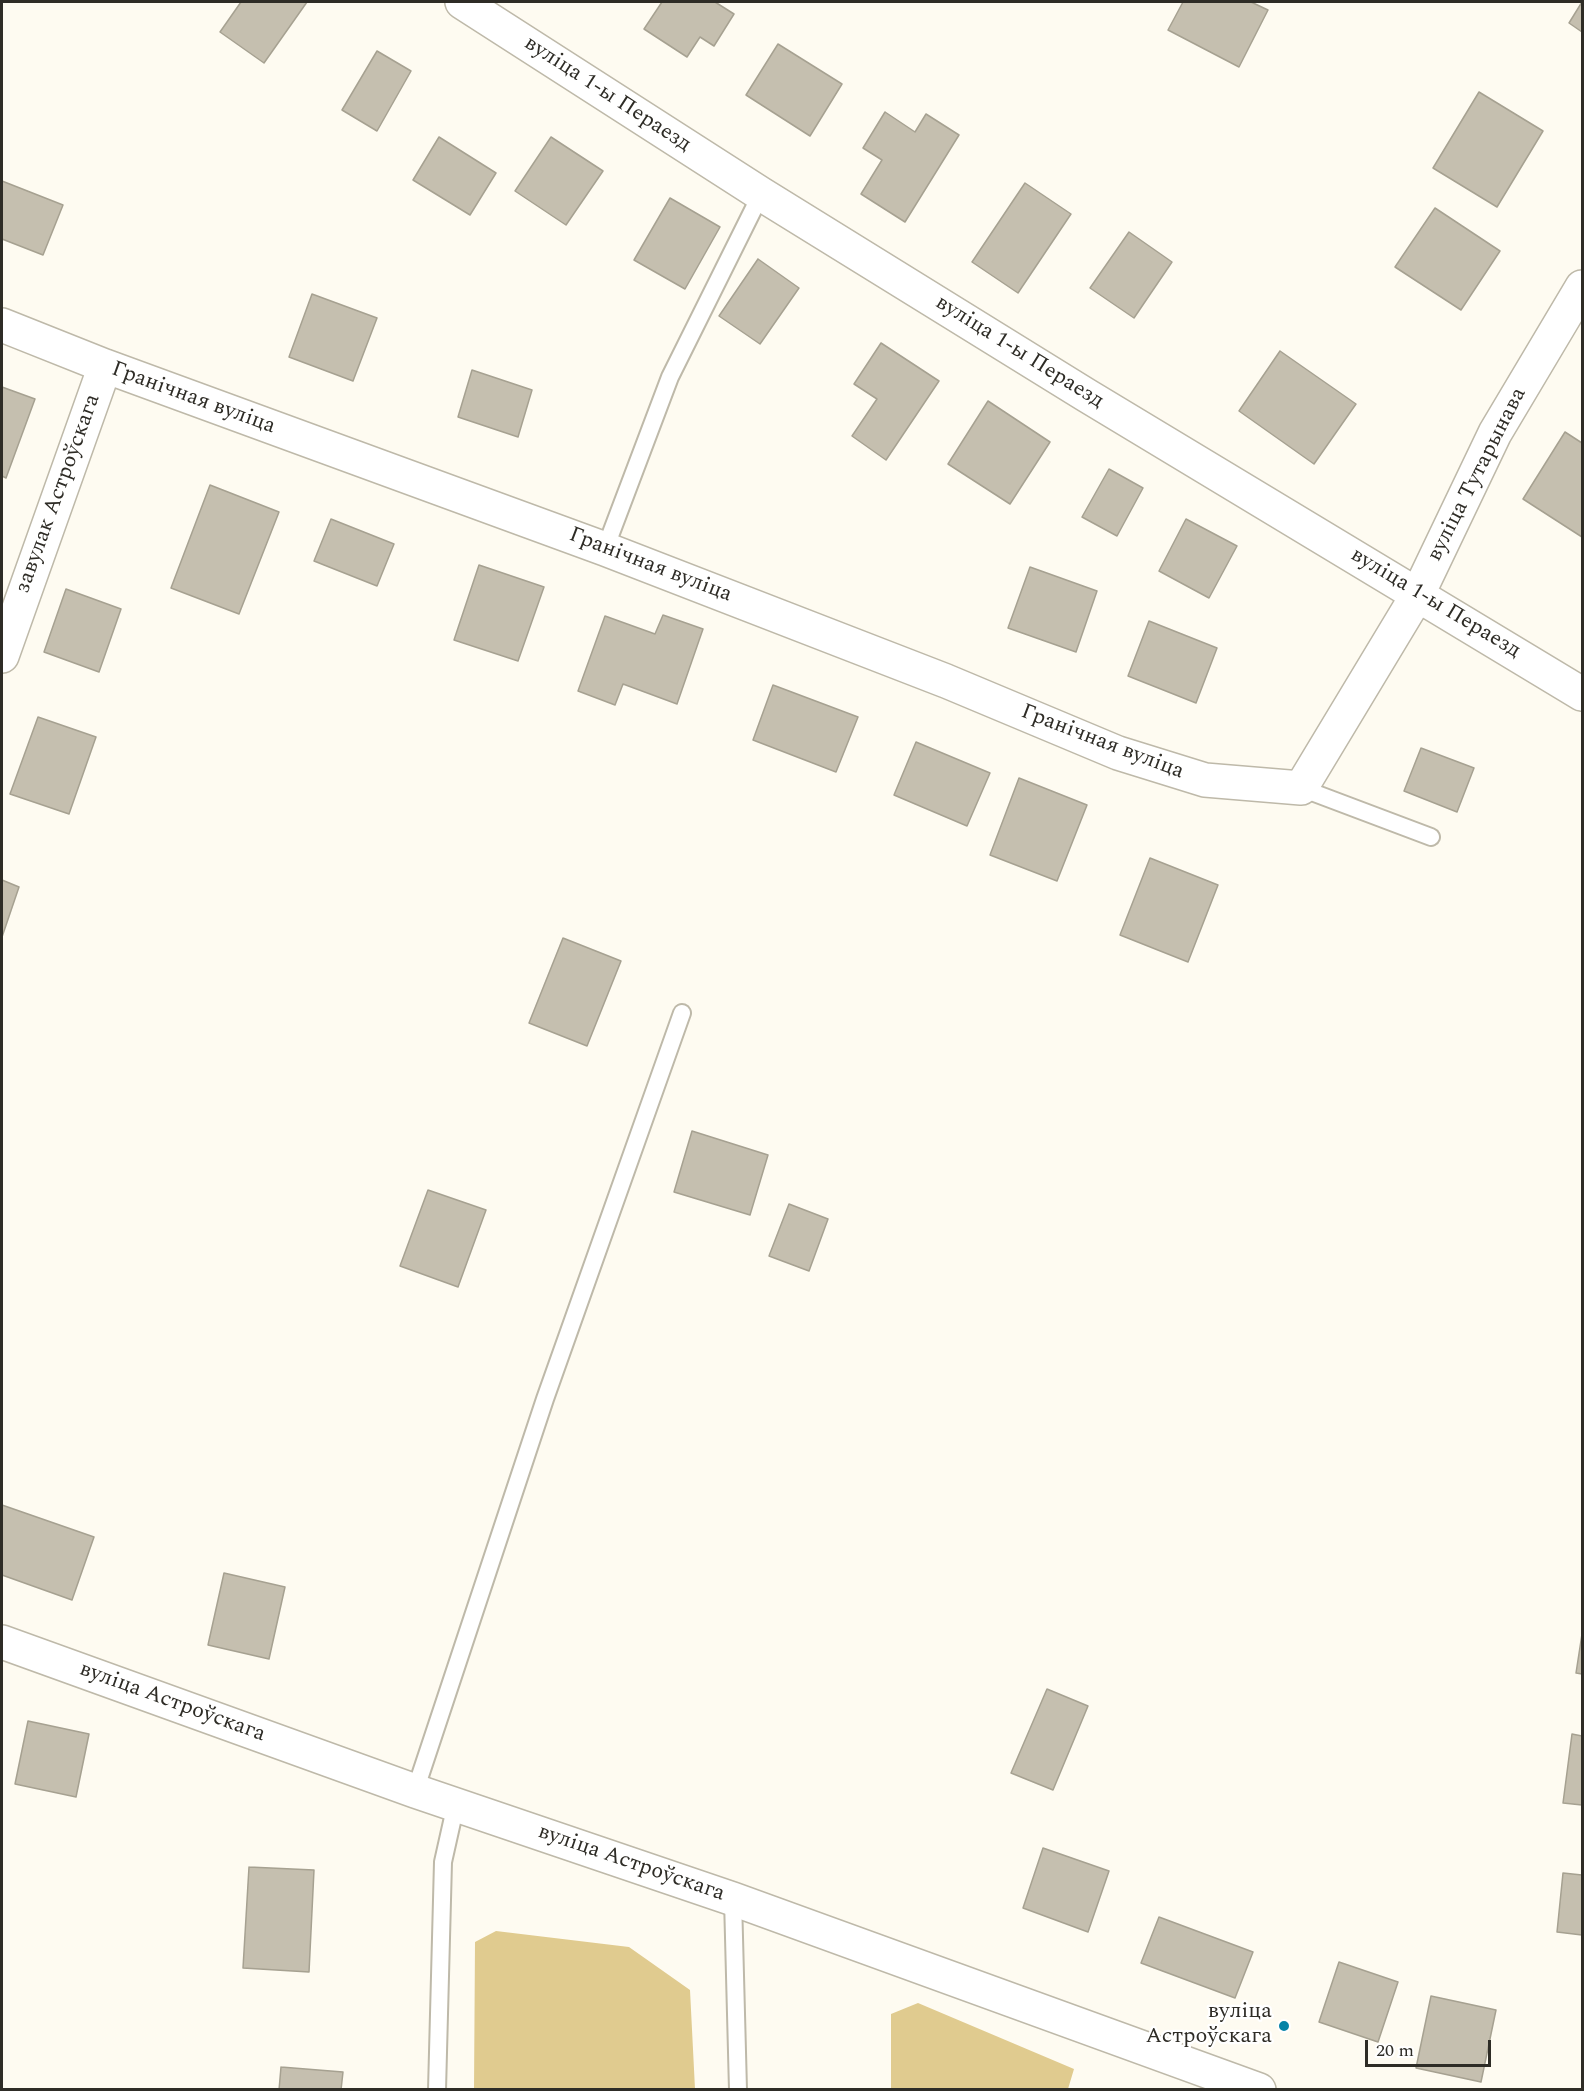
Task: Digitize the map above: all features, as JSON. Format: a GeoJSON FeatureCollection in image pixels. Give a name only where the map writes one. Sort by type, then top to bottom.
{"type":"FeatureCollection","features":[{"type":"Feature","properties":{"kind":"street","name":"вуліца 1-ы Пераезд"},"geometry":{"type":"LineString","coordinates":[[462,2],[761,194],[1086,395],[1582,694]]}},
{"type":"Feature","properties":{"kind":"street","name":"вуліца Тутарынава"},"geometry":{"type":"LineString","coordinates":[[1301,788],[1418,594],[1495,433],[1582,287]]}},
{"type":"Feature","properties":{"kind":"street","name":"Гранічная вуліца"},"geometry":{"type":"LineString","coordinates":[[2,325],[105,366],[605,549],[946,681],[1118,753],[1205,780],[1301,788]]}},
{"type":"Feature","properties":{"kind":"street","name":"завулак Астроўскага"},"geometry":{"type":"LineString","coordinates":[[2,656],[105,366]]}},
{"type":"Feature","properties":{"kind":"street","name":"вуліца Астроўскага"},"geometry":{"type":"LineString","coordinates":[[2,1642],[415,1791],[733,1899],[1259,2090]]}},
{"type":"Feature","properties":{"kind":"lane"},"geometry":{"type":"LineString","coordinates":[[605,549],[670,377],[761,194]]}},
{"type":"Feature","properties":{"kind":"lane"},"geometry":{"type":"LineString","coordinates":[[1301,788],[1431,837]]}},
{"type":"Feature","properties":{"kind":"lane"},"geometry":{"type":"LineString","coordinates":[[415,1791],[545,1399],[682,1013]]}},
{"type":"Feature","properties":{"kind":"lane"},"geometry":{"type":"LineString","coordinates":[[437,2090],[443,1862],[456,1804]]}},
{"type":"Feature","properties":{"kind":"lane"},"geometry":{"type":"LineString","coordinates":[[733,1899],[738,2090]]}},
{"type":"Feature","properties":{"kind":"shaded area"},"geometry":{"type":"Polygon","coordinates":[[[496,1931],[629,1947],[690,1990],[695,2089],[474,2089],[475,1942],[496,1931]]]}},
{"type":"Feature","properties":{"kind":"shaded area"},"geometry":{"type":"Polygon","coordinates":[[[918,2003],[1074,2069],[1068,2089],[891,2089],[891,2014],[918,2003]]]}},
{"type":"Feature","properties":{"kind":"building"},"geometry":{"type":"Polygon","coordinates":[[[241,2],[307,2],[264,63],[220,32],[241,2]]]}},
{"type":"Feature","properties":{"kind":"building"},"geometry":{"type":"Polygon","coordinates":[[[662,2],[715,2],[734,14],[714,46],[700,37],[687,57],[644,29],[662,2]]]}},
{"type":"Feature","properties":{"kind":"building"},"geometry":{"type":"Polygon","coordinates":[[[1183,2],[1251,2],[1268,10],[1239,67],[1168,30],[1183,2]]]}},
{"type":"Feature","properties":{"kind":"building"},"geometry":{"type":"Polygon","coordinates":[[[1582,2],[1582,32],[1569,23],[1582,2]]]}},
{"type":"Feature","properties":{"kind":"building"},"geometry":{"type":"Polygon","coordinates":[[[778,44],[842,84],[810,136],[746,95],[778,44]]]}},
{"type":"Feature","properties":{"kind":"building"},"geometry":{"type":"Polygon","coordinates":[[[377,51],[411,71],[377,131],[342,110],[377,51]]]}},
{"type":"Feature","properties":{"kind":"building"},"geometry":{"type":"Polygon","coordinates":[[[1479,92],[1543,131],[1497,207],[1433,168],[1479,92]]]}},
{"type":"Feature","properties":{"kind":"building"},"geometry":{"type":"Polygon","coordinates":[[[885,112],[915,132],[926,114],[959,135],[905,222],[861,194],[882,160],[863,148],[885,112]]]}},
{"type":"Feature","properties":{"kind":"building"},"geometry":{"type":"Polygon","coordinates":[[[439,137],[496,173],[470,215],[413,180],[439,137]]]}},
{"type":"Feature","properties":{"kind":"building"},"geometry":{"type":"Polygon","coordinates":[[[551,137],[603,171],[566,225],[515,191],[551,137]]]}},
{"type":"Feature","properties":{"kind":"building"},"geometry":{"type":"Polygon","coordinates":[[[2,181],[63,205],[43,255],[2,239],[2,181]]]}},
{"type":"Feature","properties":{"kind":"building"},"geometry":{"type":"Polygon","coordinates":[[[1025,183],[1071,214],[1018,293],[972,262],[1025,183]]]}},
{"type":"Feature","properties":{"kind":"building"},"geometry":{"type":"Polygon","coordinates":[[[670,198],[720,227],[685,289],[634,260],[670,198]]]}},
{"type":"Feature","properties":{"kind":"building"},"geometry":{"type":"Polygon","coordinates":[[[1435,208],[1500,251],[1461,310],[1395,267],[1435,208]]]}},
{"type":"Feature","properties":{"kind":"building"},"geometry":{"type":"Polygon","coordinates":[[[1129,232],[1172,262],[1134,318],[1090,288],[1129,232]]]}},
{"type":"Feature","properties":{"kind":"building"},"geometry":{"type":"Polygon","coordinates":[[[758,259],[799,288],[760,344],[719,316],[758,259]]]}},
{"type":"Feature","properties":{"kind":"building"},"geometry":{"type":"Polygon","coordinates":[[[312,294],[377,318],[353,381],[289,357],[312,294]]]}},
{"type":"Feature","properties":{"kind":"building"},"geometry":{"type":"Polygon","coordinates":[[[881,343],[939,381],[886,460],[852,436],[877,399],[854,384],[881,343]]]}},
{"type":"Feature","properties":{"kind":"building"},"geometry":{"type":"Polygon","coordinates":[[[1280,351],[1356,404],[1314,464],[1239,411],[1280,351]]]}},
{"type":"Feature","properties":{"kind":"building"},"geometry":{"type":"Polygon","coordinates":[[[472,370],[532,390],[518,437],[458,417],[472,370]]]}},
{"type":"Feature","properties":{"kind":"building"},"geometry":{"type":"Polygon","coordinates":[[[2,387],[35,399],[6,478],[2,476],[2,387]]]}},
{"type":"Feature","properties":{"kind":"building"},"geometry":{"type":"Polygon","coordinates":[[[988,401],[1050,442],[1010,504],[948,464],[988,401]]]}},
{"type":"Feature","properties":{"kind":"building"},"geometry":{"type":"Polygon","coordinates":[[[1565,432],[1582,443],[1582,537],[1523,499],[1565,432]]]}},
{"type":"Feature","properties":{"kind":"building"},"geometry":{"type":"Polygon","coordinates":[[[1109,469],[1143,488],[1117,536],[1082,517],[1109,469]]]}},
{"type":"Feature","properties":{"kind":"building"},"geometry":{"type":"Polygon","coordinates":[[[210,485],[279,512],[239,614],[171,588],[210,485]]]}},
{"type":"Feature","properties":{"kind":"building"},"geometry":{"type":"Polygon","coordinates":[[[331,519],[394,544],[377,586],[314,561],[331,519]]]}},
{"type":"Feature","properties":{"kind":"building"},"geometry":{"type":"Polygon","coordinates":[[[1186,519],[1237,546],[1209,598],[1159,571],[1186,519]]]}},
{"type":"Feature","properties":{"kind":"building"},"geometry":{"type":"Polygon","coordinates":[[[479,565],[544,587],[518,661],[454,640],[479,565]]]}},
{"type":"Feature","properties":{"kind":"building"},"geometry":{"type":"Polygon","coordinates":[[[1030,567],[1097,591],[1076,652],[1008,628],[1030,567]]]}},
{"type":"Feature","properties":{"kind":"building"},"geometry":{"type":"Polygon","coordinates":[[[66,589],[121,609],[99,672],[44,652],[66,589]]]}},
{"type":"Feature","properties":{"kind":"building"},"geometry":{"type":"Polygon","coordinates":[[[663,615],[703,629],[677,704],[623,684],[615,705],[578,691],[605,616],[655,634],[663,615]]]}},
{"type":"Feature","properties":{"kind":"building"},"geometry":{"type":"Polygon","coordinates":[[[1149,621],[1217,648],[1196,703],[1128,676],[1149,621]]]}},
{"type":"Feature","properties":{"kind":"building"},"geometry":{"type":"Polygon","coordinates":[[[773,685],[858,717],[836,772],[753,740],[773,685]]]}},
{"type":"Feature","properties":{"kind":"building"},"geometry":{"type":"Polygon","coordinates":[[[38,717],[96,737],[69,814],[10,794],[38,717]]]}},
{"type":"Feature","properties":{"kind":"building"},"geometry":{"type":"Polygon","coordinates":[[[916,742],[990,773],[967,826],[894,795],[916,742]]]}},
{"type":"Feature","properties":{"kind":"building"},"geometry":{"type":"Polygon","coordinates":[[[1421,748],[1474,768],[1457,812],[1404,791],[1421,748]]]}},
{"type":"Feature","properties":{"kind":"building"},"geometry":{"type":"Polygon","coordinates":[[[1019,778],[1087,805],[1057,881],[990,855],[1019,778]]]}},
{"type":"Feature","properties":{"kind":"building"},"geometry":{"type":"Polygon","coordinates":[[[1150,858],[1218,885],[1188,962],[1120,935],[1150,858]]]}},
{"type":"Feature","properties":{"kind":"building"},"geometry":{"type":"Polygon","coordinates":[[[2,880],[19,887],[2,937],[2,880]]]}},
{"type":"Feature","properties":{"kind":"building"},"geometry":{"type":"Polygon","coordinates":[[[563,938],[621,961],[587,1046],[529,1023],[563,938]]]}},
{"type":"Feature","properties":{"kind":"building"},"geometry":{"type":"Polygon","coordinates":[[[692,1131],[768,1155],[750,1215],[674,1192],[692,1131]]]}},
{"type":"Feature","properties":{"kind":"building"},"geometry":{"type":"Polygon","coordinates":[[[428,1190],[486,1210],[458,1287],[400,1266],[428,1190]]]}},
{"type":"Feature","properties":{"kind":"building"},"geometry":{"type":"Polygon","coordinates":[[[789,1204],[828,1219],[809,1271],[769,1256],[789,1204]]]}},
{"type":"Feature","properties":{"kind":"building"},"geometry":{"type":"Polygon","coordinates":[[[2,1505],[94,1537],[72,1600],[2,1575],[2,1505]]]}},
{"type":"Feature","properties":{"kind":"building"},"geometry":{"type":"Polygon","coordinates":[[[224,1573],[285,1587],[269,1659],[208,1645],[224,1573]]]}},
{"type":"Feature","properties":{"kind":"building"},"geometry":{"type":"Polygon","coordinates":[[[1582,1634],[1582,1674],[1576,1673],[1582,1634]]]}},
{"type":"Feature","properties":{"kind":"building"},"geometry":{"type":"Polygon","coordinates":[[[1047,1689],[1088,1706],[1053,1790],[1011,1773],[1047,1689]]]}},
{"type":"Feature","properties":{"kind":"building"},"geometry":{"type":"Polygon","coordinates":[[[28,1721],[89,1734],[76,1797],[15,1784],[28,1721]]]}},
{"type":"Feature","properties":{"kind":"building"},"geometry":{"type":"Polygon","coordinates":[[[1572,1734],[1582,1736],[1582,1805],[1563,1803],[1572,1734]]]}},
{"type":"Feature","properties":{"kind":"building"},"geometry":{"type":"Polygon","coordinates":[[[1043,1848],[1109,1871],[1088,1932],[1023,1908],[1043,1848]]]}},
{"type":"Feature","properties":{"kind":"building"},"geometry":{"type":"Polygon","coordinates":[[[249,1867],[314,1870],[309,1972],[243,1968],[249,1867]]]}},
{"type":"Feature","properties":{"kind":"building"},"geometry":{"type":"Polygon","coordinates":[[[1563,1873],[1582,1875],[1582,1935],[1557,1932],[1563,1873]]]}},
{"type":"Feature","properties":{"kind":"building"},"geometry":{"type":"Polygon","coordinates":[[[1159,1917],[1253,1952],[1235,1998],[1141,1963],[1159,1917]]]}},
{"type":"Feature","properties":{"kind":"building"},"geometry":{"type":"Polygon","coordinates":[[[1339,1962],[1398,1982],[1378,2042],[1319,2022],[1339,1962]]]}},
{"type":"Feature","properties":{"kind":"building"},"geometry":{"type":"Polygon","coordinates":[[[1431,1996],[1496,2010],[1481,2082],[1416,2068],[1431,1996]]]}},
{"type":"Feature","properties":{"kind":"building"},"geometry":{"type":"Polygon","coordinates":[[[281,2067],[343,2072],[341,2090],[279,2090],[281,2067]]]}},
{"type":"Feature","properties":{"kind":"place","name":"вуліца Астроўскага"},"geometry":{"type":"Point","coordinates":[1284,2026]}}]}
